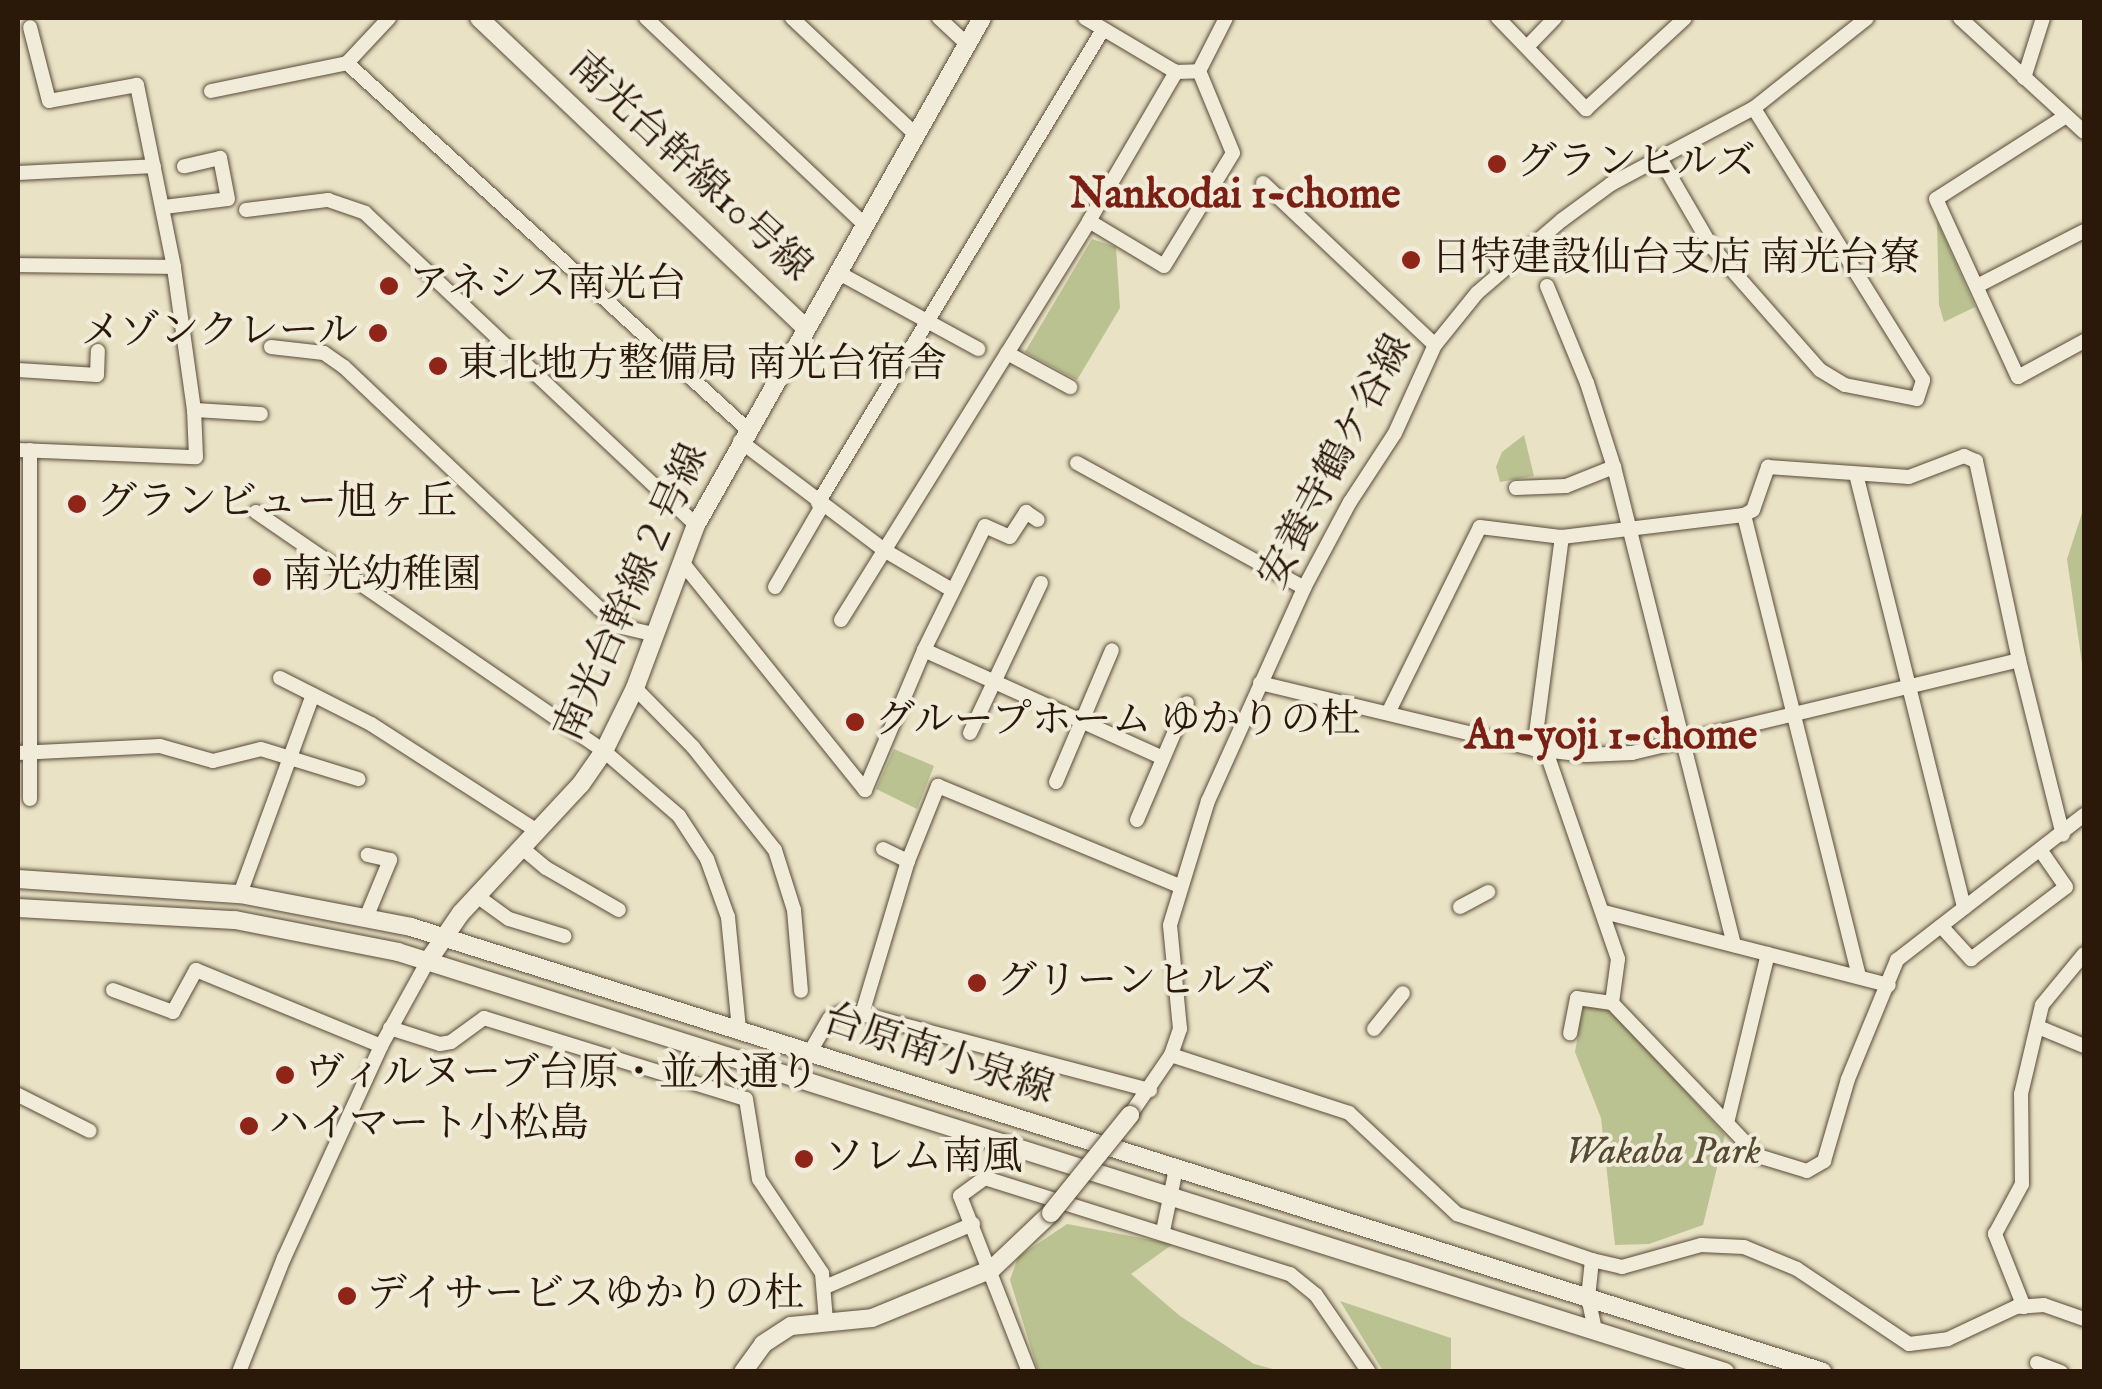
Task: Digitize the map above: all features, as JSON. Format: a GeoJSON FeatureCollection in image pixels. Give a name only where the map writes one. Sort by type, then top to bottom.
{"type":"FeatureCollection","features":[{"type":"Feature","properties":{"kind":"street"},"geometry":{"type":"LineString","coordinates":[[210,91],[347,63],[389,18]]}},
{"type":"Feature","properties":{"kind":"street","name":"南光台幹線10号線"},"geometry":{"type":"LineString","coordinates":[[479,18],[806,328]]}},
{"type":"Feature","properties":{"kind":"street"},"geometry":{"type":"LineString","coordinates":[[646,18],[864,224]]}},
{"type":"Feature","properties":{"kind":"street"},"geometry":{"type":"LineString","coordinates":[[792,18],[916,135]]}},
{"type":"Feature","properties":{"kind":"street"},"geometry":{"type":"LineString","coordinates":[[939,18],[967,44]]}},
{"type":"Feature","properties":{"kind":"street","name":"南光台幹線２号線"},"geometry":{"type":"LineString","coordinates":[[428,961],[477,896],[582,784],[604,752],[635,688],[696,525],[982,18]]}},
{"type":"Feature","properties":{"kind":"street"},"geometry":{"type":"LineString","coordinates":[[1198,71],[1226,18]]}},
{"type":"Feature","properties":{"kind":"street"},"geometry":{"type":"LineString","coordinates":[[1498,18],[1586,109],[1685,18]]}},
{"type":"Feature","properties":{"kind":"street"},"geometry":{"type":"LineString","coordinates":[[1527,47],[1556,18]]}},
{"type":"Feature","properties":{"kind":"street","name":"安養寺鶴ケ谷線"},"geometry":{"type":"LineString","coordinates":[[1130,1114],[1171,1055],[1180,1028],[1170,925],[1208,800],[1304,588],[1350,502],[1395,433],[1435,344],[1477,293],[1562,220],[1611,184],[1754,108],[1867,18]]}},
{"type":"Feature","properties":{"kind":"street"},"geometry":{"type":"LineString","coordinates":[[1960,18],[2084,132]]}},
{"type":"Feature","properties":{"kind":"street"},"geometry":{"type":"LineString","coordinates":[[2024,78],[2043,18]]}},
{"type":"Feature","properties":{"kind":"street"},"geometry":{"type":"LineString","coordinates":[[774,587],[1096,23],[1176,72],[1198,71]]}},
{"type":"Feature","properties":{"kind":"street"},"geometry":{"type":"LineString","coordinates":[[25,25],[48,101],[136,85],[174,267],[194,410],[196,457],[24,450],[23,753],[30,799]]}},
{"type":"Feature","properties":{"kind":"street"},"geometry":{"type":"LineString","coordinates":[[347,63],[820,504],[884,550],[952,590]]}},
{"type":"Feature","properties":{"kind":"street"},"geometry":{"type":"LineString","coordinates":[[1089,221],[1164,266],[1233,153],[1198,71]]}},
{"type":"Feature","properties":{"kind":"street"},"geometry":{"type":"LineString","coordinates":[[841,620],[1089,221],[1176,72]]}},
{"type":"Feature","properties":{"kind":"street"},"geometry":{"type":"LineString","coordinates":[[1661,160],[1711,246],[1820,370],[1844,385],[1917,398],[1923,380],[1754,108]]}},
{"type":"Feature","properties":{"kind":"street"},"geometry":{"type":"LineString","coordinates":[[2066,116],[1936,199],[2018,377],[2084,342]]}},
{"type":"Feature","properties":{"kind":"street"},"geometry":{"type":"LineString","coordinates":[[164,207],[228,199],[220,158],[184,166]]}},
{"type":"Feature","properties":{"kind":"street"},"geometry":{"type":"LineString","coordinates":[[18,174],[154,166]]}},
{"type":"Feature","properties":{"kind":"street"},"geometry":{"type":"LineString","coordinates":[[1262,183],[1435,344]]}},
{"type":"Feature","properties":{"kind":"street"},"geometry":{"type":"LineString","coordinates":[[246,210],[328,200],[365,214],[696,525]]}},
{"type":"Feature","properties":{"kind":"street"},"geometry":{"type":"LineString","coordinates":[[1977,286],[2084,232]]}},
{"type":"Feature","properties":{"kind":"street"},"geometry":{"type":"LineString","coordinates":[[18,265],[174,267]]}},
{"type":"Feature","properties":{"kind":"street"},"geometry":{"type":"LineString","coordinates":[[837,272],[978,350]]}},
{"type":"Feature","properties":{"kind":"street"},"geometry":{"type":"LineString","coordinates":[[1547,286],[1587,383],[1614,467],[1734,946]]}},
{"type":"Feature","properties":{"kind":"street"},"geometry":{"type":"LineString","coordinates":[[271,347],[324,353],[344,367],[618,626],[656,635]]}},
{"type":"Feature","properties":{"kind":"street"},"geometry":{"type":"LineString","coordinates":[[18,370],[97,375],[98,351]]}},
{"type":"Feature","properties":{"kind":"street"},"geometry":{"type":"LineString","coordinates":[[1007,353],[1070,387]]}},
{"type":"Feature","properties":{"kind":"street"},"geometry":{"type":"LineString","coordinates":[[194,410],[261,414]]}},
{"type":"Feature","properties":{"kind":"street"},"geometry":{"type":"LineString","coordinates":[[1389,711],[1480,528],[1562,537],[1631,531],[1753,510],[1768,467],[1909,477],[1964,456],[1976,461],[2019,660],[2064,835]]}},
{"type":"Feature","properties":{"kind":"street"},"geometry":{"type":"LineString","coordinates":[[1077,464],[1304,588]]}},
{"type":"Feature","properties":{"kind":"street"},"geometry":{"type":"LineString","coordinates":[[1516,488],[1566,486],[1614,467]]}},
{"type":"Feature","properties":{"kind":"street"},"geometry":{"type":"LineString","coordinates":[[1856,474],[1964,908]]}},
{"type":"Feature","properties":{"kind":"street"},"geometry":{"type":"LineString","coordinates":[[256,512],[604,752],[679,816],[707,859],[728,917],[739,1030]]}},
{"type":"Feature","properties":{"kind":"street"},"geometry":{"type":"LineString","coordinates":[[682,561],[864,790],[924,650],[985,526],[1010,538],[1026,512],[1038,520]]}},
{"type":"Feature","properties":{"kind":"street"},"geometry":{"type":"LineString","coordinates":[[1744,514],[1859,977]]}},
{"type":"Feature","properties":{"kind":"street"},"geometry":{"type":"LineString","coordinates":[[1562,537],[1540,750],[1604,912],[1618,959],[1612,1003]]}},
{"type":"Feature","properties":{"kind":"street"},"geometry":{"type":"LineString","coordinates":[[970,732],[1041,583]]}},
{"type":"Feature","properties":{"kind":"street"},"geometry":{"type":"LineString","coordinates":[[924,650],[1162,758]]}},
{"type":"Feature","properties":{"kind":"street"},"geometry":{"type":"LineString","coordinates":[[1056,782],[1112,650]]}},
{"type":"Feature","properties":{"kind":"street"},"geometry":{"type":"LineString","coordinates":[[1260,684],[1389,711],[1540,750],[1632,753],[2019,660]]}},
{"type":"Feature","properties":{"kind":"street"},"geometry":{"type":"LineString","coordinates":[[280,678],[371,724],[537,831]]}},
{"type":"Feature","properties":{"kind":"street"},"geometry":{"type":"LineString","coordinates":[[635,688],[693,748],[775,850],[794,910],[801,992]]}},
{"type":"Feature","properties":{"kind":"street"},"geometry":{"type":"LineString","coordinates":[[240,894],[313,695]]}},
{"type":"Feature","properties":{"kind":"street"},"geometry":{"type":"LineString","coordinates":[[1137,820],[1187,704]]}},
{"type":"Feature","properties":{"kind":"street"},"geometry":{"type":"LineString","coordinates":[[23,753],[160,746],[214,761],[261,749],[358,779]]}},
{"type":"Feature","properties":{"kind":"street"},"geometry":{"type":"LineString","coordinates":[[862,1014],[908,861],[938,786],[1180,886]]}},
{"type":"Feature","properties":{"kind":"street"},"geometry":{"type":"LineString","coordinates":[[1570,1033],[1578,998],[1612,1003],[1758,1156],[1807,1172],[1824,1161],[1848,1079],[1897,960],[2064,835],[2084,815]]}},
{"type":"Feature","properties":{"kind":"street"},"geometry":{"type":"LineString","coordinates":[[522,848],[546,868],[619,910]]}},
{"type":"Feature","properties":{"kind":"street"},"geometry":{"type":"LineString","coordinates":[[883,849],[908,861]]}},
{"type":"Feature","properties":{"kind":"street"},"geometry":{"type":"LineString","coordinates":[[1941,926],[1971,959],[2066,887],[2042,851]]}},
{"type":"Feature","properties":{"kind":"street"},"geometry":{"type":"LineString","coordinates":[[366,918],[390,860],[368,854]]}},
{"type":"Feature","properties":{"kind":"street","name":"台原南小泉線"},"geometry":{"type":"LineString","coordinates":[[18,880],[240,894],[445,936],[1823,1372]]}},
{"type":"Feature","properties":{"kind":"street"},"geometry":{"type":"LineString","coordinates":[[63,907],[64,880]]}},
{"type":"Feature","properties":{"kind":"street"},"geometry":{"type":"LineString","coordinates":[[1460,907],[1488,892]]}},
{"type":"Feature","properties":{"kind":"street"},"geometry":{"type":"LineString","coordinates":[[477,896],[509,918],[564,936]]}},
{"type":"Feature","properties":{"kind":"street","name":"台原南小泉線"},"geometry":{"type":"LineString","coordinates":[[18,908],[63,907],[234,920],[316,933],[428,961],[1725,1372]]}},
{"type":"Feature","properties":{"kind":"street"},"geometry":{"type":"LineString","coordinates":[[1604,912],[1889,985]]}},
{"type":"Feature","properties":{"kind":"street"},"geometry":{"type":"LineString","coordinates":[[1727,1123],[1768,954]]}},
{"type":"Feature","properties":{"kind":"street"},"geometry":{"type":"LineString","coordinates":[[2024,1307],[1995,1234],[2022,1184],[2021,1094],[2042,1006],[2084,954]]}},
{"type":"Feature","properties":{"kind":"street"},"geometry":{"type":"LineString","coordinates":[[239,1372],[284,1258],[390,1028],[428,961]]}},
{"type":"Feature","properties":{"kind":"street"},"geometry":{"type":"LineString","coordinates":[[113,990],[174,1012],[196,970],[382,1046]]}},
{"type":"Feature","properties":{"kind":"street"},"geometry":{"type":"LineString","coordinates":[[1374,1029],[1403,993]]}},
{"type":"Feature","properties":{"kind":"street"},"geometry":{"type":"LineString","coordinates":[[810,1052],[830,1018],[844,1012],[862,1014],[1150,1090]]}},
{"type":"Feature","properties":{"kind":"street"},"geometry":{"type":"LineString","coordinates":[[390,1028],[440,1044],[452,1042],[484,1018],[746,1100],[759,1179],[813,1256],[826,1288],[826,1320]]}},
{"type":"Feature","properties":{"kind":"street"},"geometry":{"type":"LineString","coordinates":[[2038,1027],[2084,1046]]}},
{"type":"Feature","properties":{"kind":"street"},"geometry":{"type":"LineString","coordinates":[[681,1081],[694,1048]]}},
{"type":"Feature","properties":{"kind":"street"},"geometry":{"type":"LineString","coordinates":[[1171,1055],[1349,1114],[1456,1214],[1592,1260],[1622,1267],[1701,1245],[1744,1247],[1797,1269],[1909,1344],[1948,1339],[2024,1307],[2044,1305],[2084,1318]]}},
{"type":"Feature","properties":{"kind":"street"},"geometry":{"type":"LineString","coordinates":[[18,1095],[90,1131]]}},
{"type":"Feature","properties":{"kind":"street"},"geometry":{"type":"LineString","coordinates":[[742,1372],[776,1334],[790,1326],[889,1312],[992,1269],[1051,1213],[1130,1114]]}},
{"type":"Feature","properties":{"kind":"street"},"geometry":{"type":"LineString","coordinates":[[1163,1231],[1176,1169]]}},
{"type":"Feature","properties":{"kind":"street"},"geometry":{"type":"LineString","coordinates":[[1029,1372],[992,1269],[960,1196],[978,1180],[994,1178],[1163,1231],[1302,1282],[1370,1372]]}},
{"type":"Feature","properties":{"kind":"street"},"geometry":{"type":"LineString","coordinates":[[826,1288],[973,1224]]}},
{"type":"Feature","properties":{"kind":"street"},"geometry":{"type":"LineString","coordinates":[[1592,1260],[1588,1297],[1596,1331]]}},
{"type":"Feature","properties":{"kind":"street"},"geometry":{"type":"LineString","coordinates":[[2037,1363],[2061,1372]]}},
{"type":"Feature","properties":{"kind":"green space"},"geometry":{"type":"Polygon","coordinates":[[[1937,221],[1975,307],[1944,322],[1939,305],[1937,221]]]}},
{"type":"Feature","properties":{"kind":"green space"},"geometry":{"type":"Polygon","coordinates":[[[1092,239],[1116,247],[1120,308],[1077,380],[1025,352],[1092,239]]]}},
{"type":"Feature","properties":{"kind":"green space"},"geometry":{"type":"Polygon","coordinates":[[[1524,435],[1534,476],[1500,482],[1496,467],[1502,452],[1524,435]]]}},
{"type":"Feature","properties":{"kind":"green space"},"geometry":{"type":"Polygon","coordinates":[[[2084,507],[2084,677],[2067,559],[2084,507]]]}},
{"type":"Feature","properties":{"kind":"green space"},"geometry":{"type":"Polygon","coordinates":[[[894,749],[934,766],[917,809],[876,789],[894,749]]]}},
{"type":"Feature","properties":{"kind":"green space","name":"Wakaba Park"},"geometry":{"type":"Polygon","coordinates":[[[1583,1006],[1613,1011],[1725,1135],[1703,1225],[1649,1244],[1615,1245],[1601,1118],[1575,1052],[1583,1006]]]}},
{"type":"Feature","properties":{"kind":"green space"},"geometry":{"type":"Polygon","coordinates":[[[1067,1224],[1173,1244],[1131,1274],[1180,1316],[1254,1364],[1281,1371],[1038,1371],[1010,1280],[1018,1257],[1067,1224]]]}},
{"type":"Feature","properties":{"kind":"green space"},"geometry":{"type":"Polygon","coordinates":[[[1340,1301],[1451,1338],[1451,1371],[1383,1371],[1340,1301]]]}},
{"type":"Feature","properties":{"kind":"place","name":"グランヒルズ"},"geometry":{"type":"Point","coordinates":[1497,164]}},
{"type":"Feature","properties":{"kind":"place","name":"日特建設仙台支店 南光台寮"},"geometry":{"type":"Point","coordinates":[1411,260]}},
{"type":"Feature","properties":{"kind":"place","name":"アネシス南光台"},"geometry":{"type":"Point","coordinates":[389,286]}},
{"type":"Feature","properties":{"kind":"place","name":"メゾンクレール"},"geometry":{"type":"Point","coordinates":[378,333]}},
{"type":"Feature","properties":{"kind":"place","name":"東北地方整備局 南光台宿舎"},"geometry":{"type":"Point","coordinates":[438,366]}},
{"type":"Feature","properties":{"kind":"place","name":"グランビュー旭ヶ丘"},"geometry":{"type":"Point","coordinates":[77,504]}},
{"type":"Feature","properties":{"kind":"place","name":"南光幼稚園"},"geometry":{"type":"Point","coordinates":[262,577]}},
{"type":"Feature","properties":{"kind":"place","name":"グループホーム ゆかりの杜"},"geometry":{"type":"Point","coordinates":[855,722]}},
{"type":"Feature","properties":{"kind":"place","name":"グリーンヒルズ"},"geometry":{"type":"Point","coordinates":[977,983]}},
{"type":"Feature","properties":{"kind":"place","name":"ヴィルヌーブ台原・並木通り"},"geometry":{"type":"Point","coordinates":[285,1075]}},
{"type":"Feature","properties":{"kind":"place","name":"ハイマート小松島"},"geometry":{"type":"Point","coordinates":[249,1126]}},
{"type":"Feature","properties":{"kind":"place","name":"ソレム南風"},"geometry":{"type":"Point","coordinates":[804,1159]}},
{"type":"Feature","properties":{"kind":"place","name":"デイサービスゆかりの杜"},"geometry":{"type":"Point","coordinates":[347,1296]}},
{"type":"Feature","properties":{"kind":"district","name":"Nankodai 1-chome"},"geometry":{"type":"Point","coordinates":[1235,196]}},
{"type":"Feature","properties":{"kind":"district","name":"An-yoji 1-chome"},"geometry":{"type":"Point","coordinates":[1611,737]}}]}
